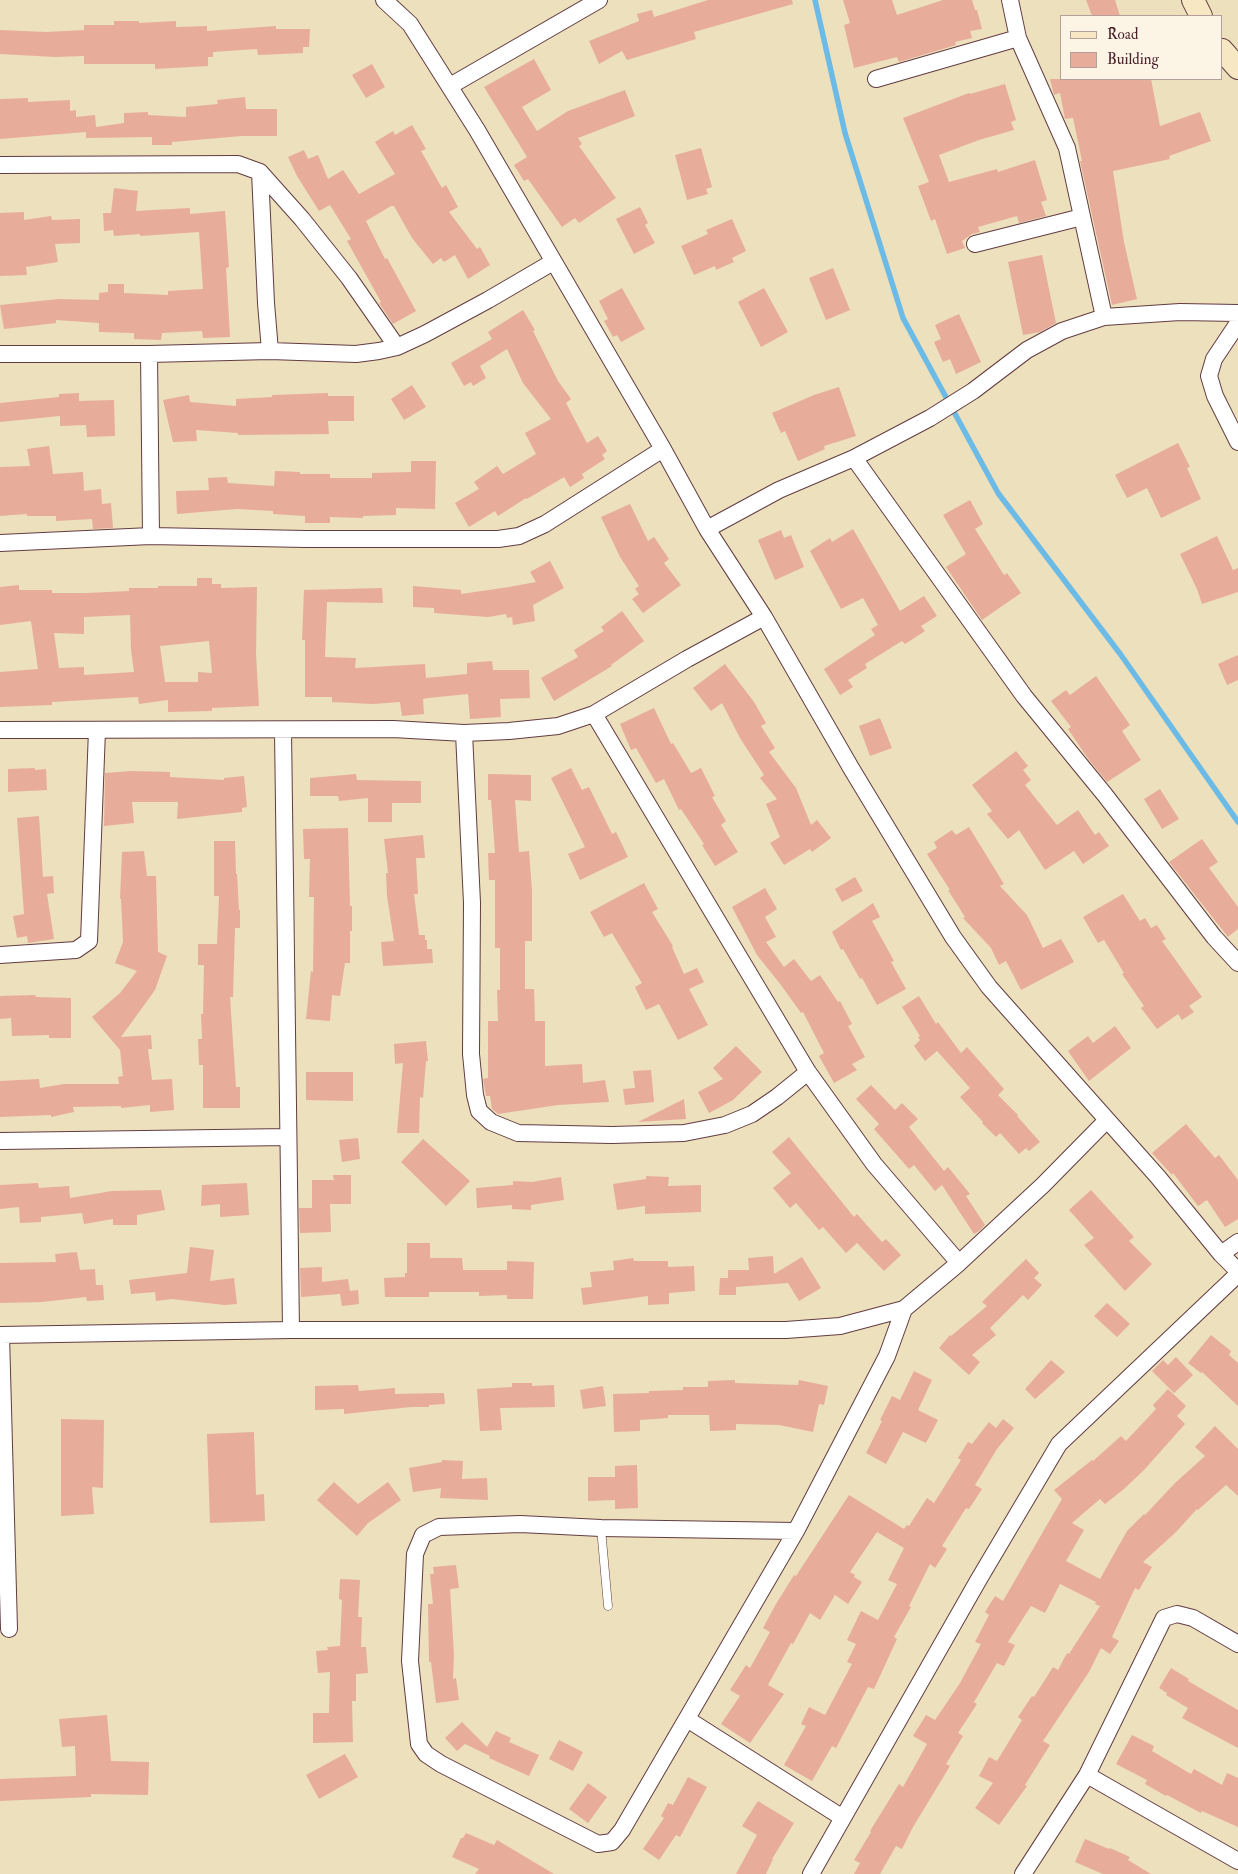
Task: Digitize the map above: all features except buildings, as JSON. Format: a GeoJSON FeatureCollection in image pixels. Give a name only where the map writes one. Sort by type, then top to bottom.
{"type":"FeatureCollection","features":[{"type":"Feature","properties":{"kind":"street"},"geometry":{"type":"LineString","coordinates":[[384,0],[410,24],[450,86],[663,450],[707,529],[764,616],[851,768],[953,936],[989,987],[1106,1121],[1158,1177],[1238,1273],[1059,1444],[978,1579],[810,1874]]}},
{"type":"Feature","properties":{"kind":"street"},"geometry":{"type":"LineString","coordinates":[[450,86],[600,0]]}},
{"type":"Feature","properties":{"kind":"street"},"geometry":{"type":"LineString","coordinates":[[1010,0],[1018,38],[1067,148],[1104,317]]}},
{"type":"Feature","properties":{"kind":"street"},"geometry":{"type":"LineString","coordinates":[[1193,0],[1200,15]]}},
{"type":"Feature","properties":{"kind":"street"},"geometry":{"type":"LineString","coordinates":[[876,79],[1018,38]]}},
{"type":"Feature","properties":{"kind":"street"},"geometry":{"type":"LineString","coordinates":[[1223,51],[1238,68]]}},
{"type":"Feature","properties":{"kind":"street"},"geometry":{"type":"LineString","coordinates":[[0,165],[238,164],[260,172],[302,218],[350,278],[397,347]]}},
{"type":"Feature","properties":{"kind":"street"},"geometry":{"type":"LineString","coordinates":[[260,172],[270,351]]}},
{"type":"Feature","properties":{"kind":"street"},"geometry":{"type":"LineString","coordinates":[[975,244],[1082,217]]}},
{"type":"Feature","properties":{"kind":"street"},"geometry":{"type":"LineString","coordinates":[[0,354],[149,354],[270,351],[356,354],[397,347],[488,300],[553,262]]}},
{"type":"Feature","properties":{"kind":"street"},"geometry":{"type":"LineString","coordinates":[[707,529],[779,490],[854,458],[940,412],[1027,350],[1062,331],[1104,317],[1180,312],[1238,313]]}},
{"type":"Feature","properties":{"kind":"street"},"geometry":{"type":"LineString","coordinates":[[1238,323],[1214,359],[1209,376],[1215,396],[1238,442]]}},
{"type":"Feature","properties":{"kind":"street"},"geometry":{"type":"LineString","coordinates":[[149,354],[151,536]]}},
{"type":"Feature","properties":{"kind":"street"},"geometry":{"type":"LineString","coordinates":[[0,543],[151,536],[306,539],[498,539],[519,536],[545,524],[663,450]]}},
{"type":"Feature","properties":{"kind":"street"},"geometry":{"type":"LineString","coordinates":[[854,458],[1024,696],[1104,795],[1214,937],[1238,963]]}},
{"type":"Feature","properties":{"kind":"street"},"geometry":{"type":"LineString","coordinates":[[0,730],[393,729],[464,733],[558,726],[594,714],[764,616]]}},
{"type":"Feature","properties":{"kind":"street"},"geometry":{"type":"LineString","coordinates":[[594,714],[808,1072],[874,1164],[960,1263]]}},
{"type":"Feature","properties":{"kind":"street"},"geometry":{"type":"LineString","coordinates":[[0,955],[76,950],[89,941],[97,730]]}},
{"type":"Feature","properties":{"kind":"street"},"geometry":{"type":"LineString","coordinates":[[283,730],[291,1330]]}},
{"type":"Feature","properties":{"kind":"street"},"geometry":{"type":"LineString","coordinates":[[464,733],[472,903],[471,1054],[475,1095],[479,1111],[491,1122],[518,1133],[612,1135],[684,1133],[725,1125],[752,1114],[777,1098],[808,1072]]}},
{"type":"Feature","properties":{"kind":"street"},"geometry":{"type":"LineString","coordinates":[[10,1630],[0,1335],[291,1330],[786,1330],[840,1326],[904,1309],[960,1263],[1043,1185],[1106,1121]]}},
{"type":"Feature","properties":{"kind":"street"},"geometry":{"type":"LineString","coordinates":[[0,1141],[288,1137]]}},
{"type":"Feature","properties":{"kind":"street"},"geometry":{"type":"LineString","coordinates":[[1221,1254],[1238,1242]]}},
{"type":"Feature","properties":{"kind":"street"},"geometry":{"type":"LineString","coordinates":[[796,1531],[601,1528],[520,1524],[439,1527],[423,1535],[415,1554],[410,1661],[419,1744],[426,1754],[441,1764],[598,1844],[612,1842],[622,1830],[796,1531],[887,1356],[904,1309]]}},
{"type":"Feature","properties":{"kind":"street"},"geometry":{"type":"LineString","coordinates":[[1023,1874],[1087,1775],[1164,1618],[1177,1614],[1193,1618],[1238,1644]]}},
{"type":"Feature","properties":{"kind":"street"},"geometry":{"type":"LineString","coordinates":[[687,1719],[843,1818]]}},
{"type":"Feature","properties":{"kind":"street"},"geometry":{"type":"LineString","coordinates":[[1087,1775],[1238,1861]]}},
{"type":"Feature","properties":{"kind":"lane"},"geometry":{"type":"LineString","coordinates":[[601,1528],[608,1606]]}},
{"type":"Feature","properties":{"kind":"waterway"},"geometry":{"type":"LineString","coordinates":[[815,0],[845,133],[903,318],[998,493],[1121,655],[1238,822]]}}]}
